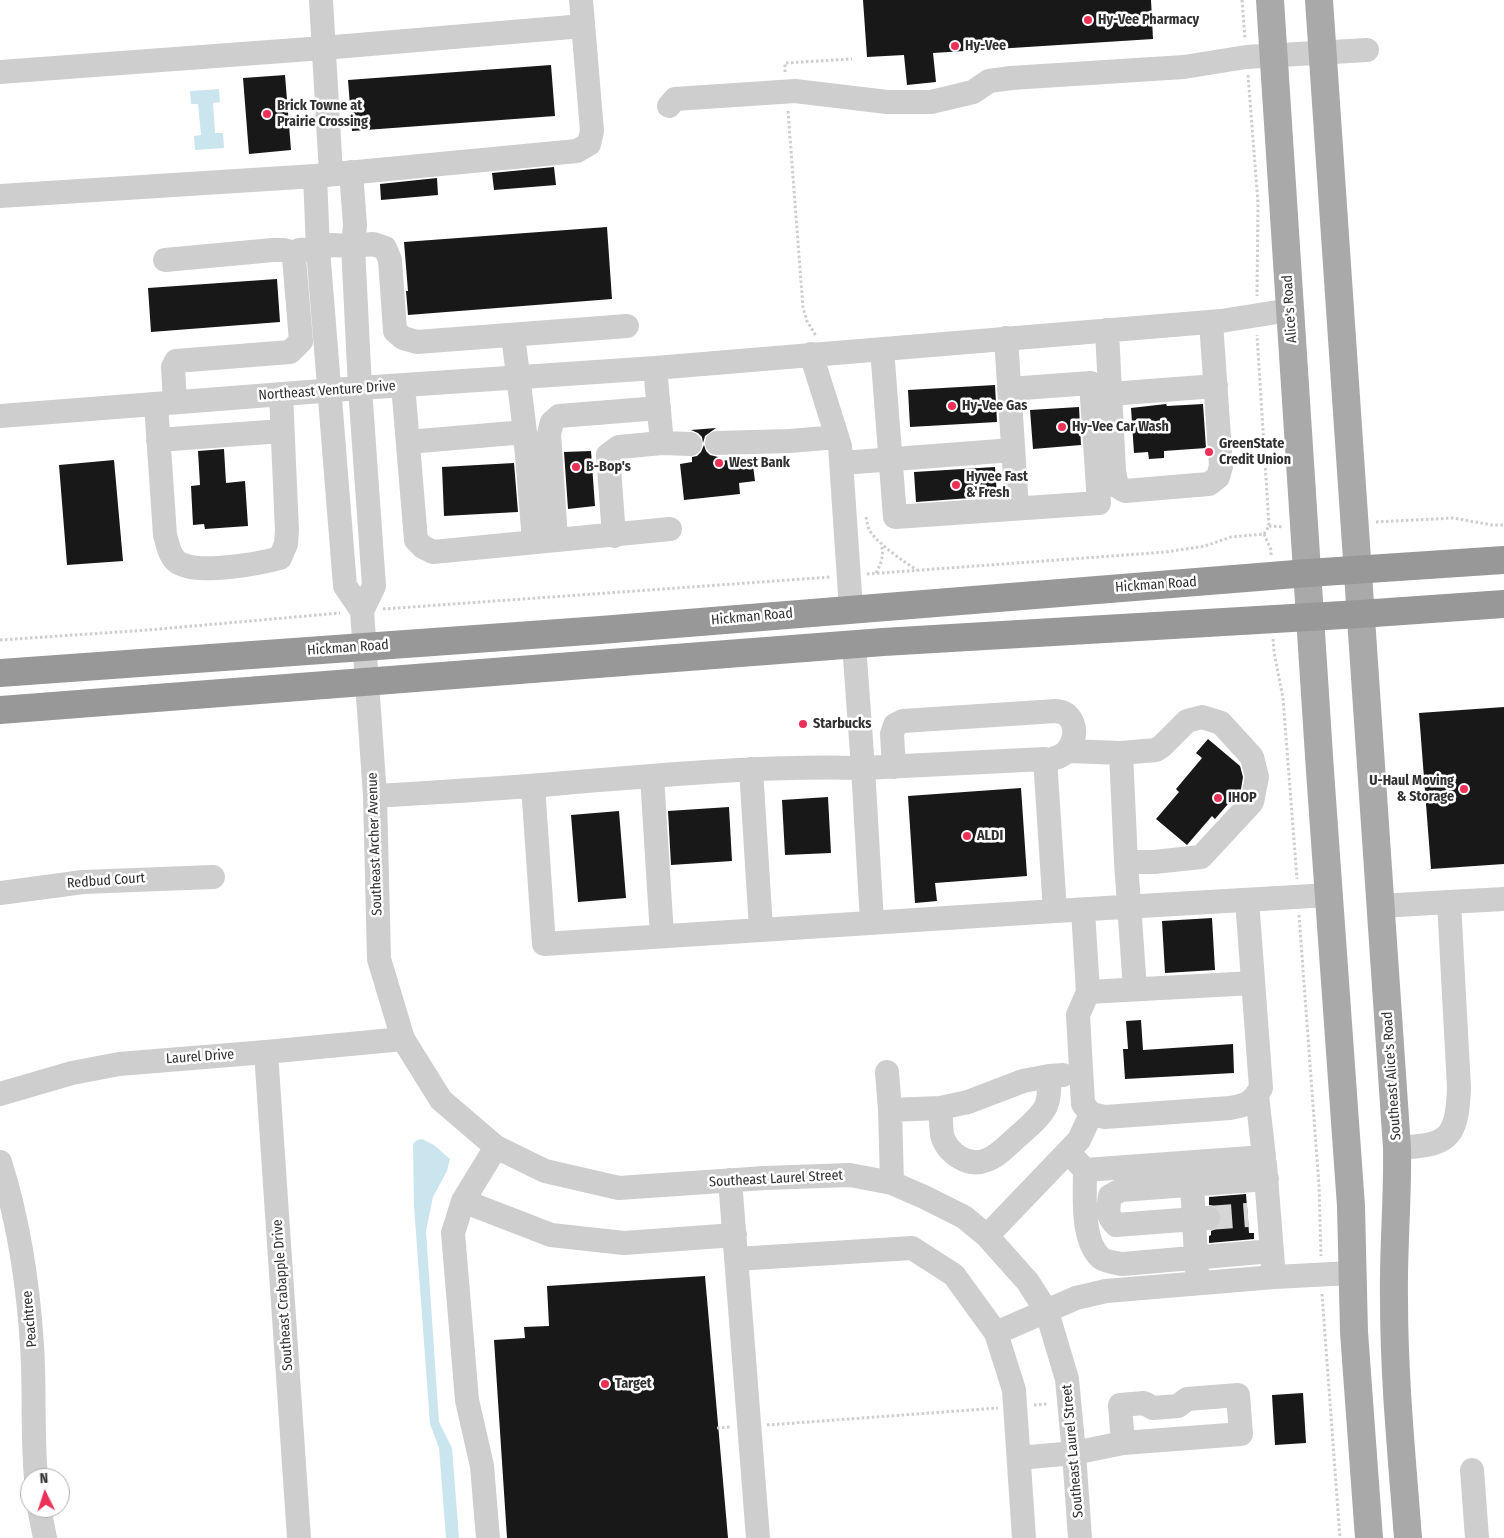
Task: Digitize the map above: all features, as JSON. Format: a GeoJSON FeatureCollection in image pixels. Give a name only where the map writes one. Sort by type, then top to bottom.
{"type":"FeatureCollection","features":[{"type":"Feature","properties":{"kind":"highway","name":"Hickman Road"},"geometry":{"type":"LineString","coordinates":[[0,674],[600,630],[1308,573],[1504,560]]}},
{"type":"Feature","properties":{"kind":"highway"},"geometry":{"type":"LineString","coordinates":[[0,710],[854,644],[1504,604]]}},
{"type":"Feature","properties":{"kind":"main road","name":"Alice's Road"},"geometry":{"type":"LineString","coordinates":[[1270,0],[1310,617]]}},
{"type":"Feature","properties":{"kind":"main road"},"geometry":{"type":"LineString","coordinates":[[1319,0],[1360,614]]}},
{"type":"Feature","properties":{"kind":"main road","name":"Southeast Alice's Road"},"geometry":{"type":"LineString","coordinates":[[1360,614],[1397,1148],[1395,1347],[1408,1538]]}},
{"type":"Feature","properties":{"kind":"main road"},"geometry":{"type":"LineString","coordinates":[[1310,617],[1351,1206],[1354,1332],[1369,1538]]}},
{"type":"Feature","properties":{"kind":"street"},"geometry":{"type":"LineString","coordinates":[[321,0],[332,174],[318,249],[345,586],[362,611]]}},
{"type":"Feature","properties":{"kind":"street"},"geometry":{"type":"LineString","coordinates":[[0,196],[332,174],[578,151],[590,144],[592,132],[581,0]]}},
{"type":"Feature","properties":{"kind":"street"},"geometry":{"type":"LineString","coordinates":[[0,72],[583,26]]}},
{"type":"Feature","properties":{"kind":"street"},"geometry":{"type":"LineString","coordinates":[[669,106],[674,99],[787,91],[888,102],[931,102],[973,92],[989,80],[1184,68],[1246,57],[1367,50]]}},
{"type":"Feature","properties":{"kind":"street"},"geometry":{"type":"LineString","coordinates":[[332,174],[354,225],[353,246],[360,388],[374,586],[362,611]]}},
{"type":"Feature","properties":{"kind":"street"},"geometry":{"type":"LineString","coordinates":[[165,260],[273,250],[295,253],[300,250],[318,249],[331,245],[353,246],[373,244],[385,248],[390,260],[395,331],[403,338],[417,342],[627,326]]}},
{"type":"Feature","properties":{"kind":"street"},"geometry":{"type":"LineString","coordinates":[[281,394],[287,531],[286,544],[280,558],[265,562],[201,569],[179,564],[170,553],[165,535],[158,440],[173,367],[176,361],[290,352],[296,347],[301,341],[295,253]]}},
{"type":"Feature","properties":{"kind":"street","name":"Northeast Venture Drive"},"geometry":{"type":"LineString","coordinates":[[0,416],[330,390],[655,368],[1211,322],[1290,310]]}},
{"type":"Feature","properties":{"kind":"street"},"geometry":{"type":"LineString","coordinates":[[1107,330],[1114,471],[1117,486],[1126,491],[1209,484],[1218,477],[1221,466],[1211,322]]}},
{"type":"Feature","properties":{"kind":"street"},"geometry":{"type":"LineString","coordinates":[[513,335],[525,432],[545,540]]}},
{"type":"Feature","properties":{"kind":"street"},"geometry":{"type":"LineString","coordinates":[[1006,338],[1017,508]]}},
{"type":"Feature","properties":{"kind":"street"},"geometry":{"type":"LineString","coordinates":[[882,349],[895,517],[1099,502],[1091,383],[1009,389]]}},
{"type":"Feature","properties":{"kind":"street"},"geometry":{"type":"LineString","coordinates":[[818,354],[842,463],[851,609]]}},
{"type":"Feature","properties":{"kind":"street"},"geometry":{"type":"LineString","coordinates":[[655,368],[662,443]]}},
{"type":"Feature","properties":{"kind":"street"},"geometry":{"type":"LineString","coordinates":[[403,385],[416,540],[422,547],[433,552],[545,540],[614,536],[670,529]]}},
{"type":"Feature","properties":{"kind":"street"},"geometry":{"type":"LineString","coordinates":[[1110,394],[1216,386]]}},
{"type":"Feature","properties":{"kind":"street"},"geometry":{"type":"LineString","coordinates":[[545,540],[550,452],[549,434],[552,422],[559,416],[659,408]]}},
{"type":"Feature","properties":{"kind":"street"},"geometry":{"type":"LineString","coordinates":[[158,440],[282,431]]}},
{"type":"Feature","properties":{"kind":"street"},"geometry":{"type":"LineString","coordinates":[[408,442],[525,432]]}},
{"type":"Feature","properties":{"kind":"street"},"geometry":{"type":"LineString","coordinates":[[717,442],[790,441],[837,437]]}},
{"type":"Feature","properties":{"kind":"street"},"geometry":{"type":"LineString","coordinates":[[614,536],[608,455],[620,447],[662,443],[690,444]]}},
{"type":"Feature","properties":{"kind":"street"},"geometry":{"type":"LineString","coordinates":[[842,463],[1013,450]]}},
{"type":"Feature","properties":{"kind":"street","name":"Southeast Archer Avenue"},"geometry":{"type":"LineString","coordinates":[[362,611],[375,796],[379,958],[403,1039]]}},
{"type":"Feature","properties":{"kind":"street"},"geometry":{"type":"LineString","coordinates":[[854,644],[872,922]]}},
{"type":"Feature","properties":{"kind":"street"},"geometry":{"type":"LineString","coordinates":[[375,796],[808,766],[863,768],[894,767],[1045,759],[1058,757],[1068,751],[1073,742],[1071,721],[1066,714],[1056,711],[903,721],[895,725],[892,734],[894,767]]}},
{"type":"Feature","properties":{"kind":"street"},"geometry":{"type":"LineString","coordinates":[[1068,751],[1121,753],[1156,750],[1187,721],[1202,717],[1221,723],[1252,757],[1256,777],[1252,802],[1200,857],[1154,862],[1126,862]]}},
{"type":"Feature","properties":{"kind":"street"},"geometry":{"type":"LineString","coordinates":[[1121,753],[1128,907],[1135,989]]}},
{"type":"Feature","properties":{"kind":"street"},"geometry":{"type":"LineString","coordinates":[[1045,759],[1055,911]]}},
{"type":"Feature","properties":{"kind":"street"},"geometry":{"type":"LineString","coordinates":[[751,770],[761,929]]}},
{"type":"Feature","properties":{"kind":"street"},"geometry":{"type":"LineString","coordinates":[[652,776],[662,936]]}},
{"type":"Feature","properties":{"kind":"street"},"geometry":{"type":"LineString","coordinates":[[532,786],[544,944],[872,922],[1329,895]]}},
{"type":"Feature","properties":{"kind":"street","name":"Redbud Court"},"geometry":{"type":"LineString","coordinates":[[0,893],[83,882],[212,877]]}},
{"type":"Feature","properties":{"kind":"street"},"geometry":{"type":"LineString","coordinates":[[1380,906],[1504,898]]}},
{"type":"Feature","properties":{"kind":"street"},"geometry":{"type":"LineString","coordinates":[[1083,910],[1088,992],[1078,1015],[1083,1104],[1091,1114],[1105,1117],[1230,1108],[1244,1106],[1254,1099],[1260,1088],[1247,900]]}},
{"type":"Feature","properties":{"kind":"street"},"geometry":{"type":"LineString","coordinates":[[1397,1148],[1422,1147],[1440,1142],[1451,1131],[1456,1117],[1459,1088],[1449,902]]}},
{"type":"Feature","properties":{"kind":"street"},"geometry":{"type":"LineString","coordinates":[[1088,992],[1253,983]]}},
{"type":"Feature","properties":{"kind":"street","name":"Laurel Drive"},"geometry":{"type":"LineString","coordinates":[[0,1094],[72,1073],[119,1064],[403,1039]]}},
{"type":"Feature","properties":{"kind":"street","name":"Southeast Laurel Street"},"geometry":{"type":"LineString","coordinates":[[403,1039],[441,1100],[496,1148],[545,1171],[619,1188],[730,1180],[850,1175],[892,1183],[964,1218],[987,1236],[1028,1282],[1047,1312],[1067,1378],[1080,1538]]}},
{"type":"Feature","properties":{"kind":"street","name":"Southeast Crabapple Drive"},"geometry":{"type":"LineString","coordinates":[[266,1052],[300,1538]]}},
{"type":"Feature","properties":{"kind":"street"},"geometry":{"type":"LineString","coordinates":[[887,1072],[892,1183]]}},
{"type":"Feature","properties":{"kind":"street"},"geometry":{"type":"LineString","coordinates":[[890,1110],[940,1108],[968,1102],[1023,1081],[1049,1076],[1081,1074]]}},
{"type":"Feature","properties":{"kind":"street"},"geometry":{"type":"LineString","coordinates":[[940,1108],[943,1136],[957,1158],[971,1162],[986,1161],[1000,1152],[1032,1123],[1046,1107],[1050,1090],[1049,1076]]}},
{"type":"Feature","properties":{"kind":"street"},"geometry":{"type":"LineString","coordinates":[[1257,1094],[1266,1168],[1258,1214],[1272,1250],[1274,1277]]}},
{"type":"Feature","properties":{"kind":"street"},"geometry":{"type":"LineString","coordinates":[[987,1236],[1079,1140],[1091,1114]]}},
{"type":"Feature","properties":{"kind":"street"},"geometry":{"type":"LineString","coordinates":[[488,1538],[482,1466],[467,1400],[453,1232],[463,1201],[496,1148]]}},
{"type":"Feature","properties":{"kind":"street"},"geometry":{"type":"LineString","coordinates":[[1068,1152],[1085,1170],[1084,1205],[1088,1233],[1092,1248],[1102,1259],[1124,1264],[1272,1250]]}},
{"type":"Feature","properties":{"kind":"street","name":"Peachtree"},"geometry":{"type":"LineString","coordinates":[[0,1162],[18,1232],[28,1288],[33,1347],[35,1468]]}},
{"type":"Feature","properties":{"kind":"street"},"geometry":{"type":"LineString","coordinates":[[1085,1170],[1191,1173],[1266,1168]]}},
{"type":"Feature","properties":{"kind":"street"},"geometry":{"type":"LineString","coordinates":[[1191,1173],[1121,1190],[1110,1196],[1109,1218],[1116,1226],[1201,1219]]}},
{"type":"Feature","properties":{"kind":"street"},"geometry":{"type":"LineString","coordinates":[[1191,1173],[1201,1219],[1195,1258],[1197,1283]]}},
{"type":"Feature","properties":{"kind":"street"},"geometry":{"type":"LineString","coordinates":[[730,1180],[758,1538]]}},
{"type":"Feature","properties":{"kind":"street"},"geometry":{"type":"LineString","coordinates":[[463,1201],[551,1235],[624,1244],[734,1235]]}},
{"type":"Feature","properties":{"kind":"street"},"geometry":{"type":"LineString","coordinates":[[736,1259],[912,1248],[954,1276],[996,1333],[1014,1390],[1024,1538]]}},
{"type":"Feature","properties":{"kind":"street"},"geometry":{"type":"LineString","coordinates":[[996,1333],[1076,1298],[1106,1291],[1274,1277],[1352,1273]]}},
{"type":"Feature","properties":{"kind":"street"},"geometry":{"type":"LineString","coordinates":[[1019,1458],[1074,1453],[1123,1443],[1241,1434],[1238,1395],[1187,1399],[1180,1393],[1153,1395],[1144,1403],[1120,1404],[1123,1443]]}},
{"type":"Feature","properties":{"kind":"street"},"geometry":{"type":"LineString","coordinates":[[1472,1470],[1477,1538]]}},
{"type":"Feature","properties":{"kind":"street"},"geometry":{"type":"LineString","coordinates":[[41,1518],[45,1538]]}},
{"type":"Feature","properties":{"kind":"path"},"geometry":{"type":"LineString","coordinates":[[0,640],[148,630],[362,611],[1166,552],[1205,546],[1231,537],[1264,534],[1269,526],[1257,346],[1258,203],[1242,0]]}},
{"type":"Feature","properties":{"kind":"path"},"geometry":{"type":"LineString","coordinates":[[818,354],[803,308],[785,64],[852,58]]}},
{"type":"Feature","properties":{"kind":"path"},"geometry":{"type":"LineString","coordinates":[[866,508],[868,528],[896,558],[917,571]]}},
{"type":"Feature","properties":{"kind":"path"},"geometry":{"type":"LineString","coordinates":[[1353,524],[1453,518],[1492,525],[1504,525]]}},
{"type":"Feature","properties":{"kind":"path"},"geometry":{"type":"LineString","coordinates":[[1269,526],[1280,528],[1304,526]]}},
{"type":"Feature","properties":{"kind":"path"},"geometry":{"type":"LineString","coordinates":[[876,573],[884,554],[881,542]]}},
{"type":"Feature","properties":{"kind":"path"},"geometry":{"type":"LineString","coordinates":[[1274,652],[1283,698],[1298,897],[1319,1186],[1323,1324],[1340,1538]]}},
{"type":"Feature","properties":{"kind":"path"},"geometry":{"type":"LineString","coordinates":[[717,1428],[1048,1404]]}},
{"type":"Feature","properties":{"kind":"water"},"geometry":{"type":"Polygon","coordinates":[[[219,89],[220,102],[213,103],[215,133],[223,133],[224,148],[195,150],[194,136],[201,135],[198,104],[191,104],[190,91],[219,89]]]}},
{"type":"Feature","properties":{"kind":"water"},"geometry":{"type":"Polygon","coordinates":[[[422,1139],[434,1145],[450,1159],[447,1171],[433,1197],[426,1231],[439,1422],[452,1448],[459,1538],[446,1538],[439,1448],[430,1424],[414,1206],[413,1144],[417,1140],[422,1139]]]}},
{"type":"Feature","properties":{"kind":"building","name":"Hy-Vee"},"geometry":{"type":"Polygon","coordinates":[[[863,0],[1151,0],[1153,39],[933,53],[936,82],[907,85],[904,55],[867,57],[863,0]]]}},
{"type":"Feature","properties":{"kind":"building"},"geometry":{"type":"Polygon","coordinates":[[[551,65],[555,116],[352,131],[348,80],[551,65]]]}},
{"type":"Feature","properties":{"kind":"building","name":"Brick Towne at Prairie Crossing"},"geometry":{"type":"Polygon","coordinates":[[[285,75],[291,150],[249,154],[243,78],[285,75]]]}},
{"type":"Feature","properties":{"kind":"building"},"geometry":{"type":"Polygon","coordinates":[[[554,167],[556,185],[494,190],[492,173],[554,167]]]}},
{"type":"Feature","properties":{"kind":"building"},"geometry":{"type":"Polygon","coordinates":[[[437,178],[438,195],[381,200],[380,184],[437,178]]]}},
{"type":"Feature","properties":{"kind":"building"},"geometry":{"type":"Polygon","coordinates":[[[607,227],[612,299],[408,315],[404,242],[607,227]]]}},
{"type":"Feature","properties":{"kind":"building"},"geometry":{"type":"Polygon","coordinates":[[[277,279],[280,322],[151,332],[148,288],[277,279]]]}},
{"type":"Feature","properties":{"kind":"building","name":"Hy-Vee Gas"},"geometry":{"type":"Polygon","coordinates":[[[995,385],[997,422],[910,427],[908,390],[995,385]]]}},
{"type":"Feature","properties":{"kind":"building"},"geometry":{"type":"Polygon","coordinates":[[[1166,404],[1167,406],[1203,404],[1206,448],[1164,451],[1164,458],[1149,459],[1148,452],[1134,453],[1131,408],[1166,404]]]}},
{"type":"Feature","properties":{"kind":"building","name":"Hy-Vee Car Wash"},"geometry":{"type":"Polygon","coordinates":[[[1079,407],[1081,445],[1033,449],[1030,410],[1079,407]]]}},
{"type":"Feature","properties":{"kind":"building"},"geometry":{"type":"Polygon","coordinates":[[[716,428],[705,436],[703,443],[702,437],[691,430],[716,428]]]}},
{"type":"Feature","properties":{"kind":"building","name":"West Bank"},"geometry":{"type":"Polygon","coordinates":[[[704,445],[706,451],[710,455],[718,457],[719,461],[752,458],[755,481],[739,483],[740,494],[684,500],[680,464],[692,462],[692,457],[697,456],[701,452],[704,445]]]}},
{"type":"Feature","properties":{"kind":"building"},"geometry":{"type":"Polygon","coordinates":[[[224,449],[226,483],[245,481],[248,526],[205,529],[204,524],[193,525],[191,486],[200,485],[198,451],[224,449]]]}},
{"type":"Feature","properties":{"kind":"building","name":"B-Bop's"},"geometry":{"type":"Polygon","coordinates":[[[591,451],[595,506],[568,509],[564,452],[591,451]]]}},
{"type":"Feature","properties":{"kind":"building"},"geometry":{"type":"Polygon","coordinates":[[[114,460],[123,561],[67,565],[59,465],[114,460]]]}},
{"type":"Feature","properties":{"kind":"building"},"geometry":{"type":"Polygon","coordinates":[[[514,463],[518,512],[444,516],[442,467],[514,463]]]}},
{"type":"Feature","properties":{"kind":"building","name":"Hyvee Fast & Fresh"},"geometry":{"type":"Polygon","coordinates":[[[995,467],[997,496],[916,502],[914,472],[995,467]]]}},
{"type":"Feature","properties":{"kind":"building","name":"U-Haul Moving & Storage"},"geometry":{"type":"Polygon","coordinates":[[[1504,707],[1504,864],[1431,869],[1419,713],[1504,707]]]}},
{"type":"Feature","properties":{"kind":"building"},"geometry":{"type":"Polygon","coordinates":[[[1208,739],[1240,766],[1243,777],[1241,789],[1215,819],[1212,816],[1187,845],[1156,819],[1179,792],[1176,789],[1202,758],[1196,753],[1208,739]]]}},
{"type":"Feature","properties":{"kind":"building","name":"ALDI"},"geometry":{"type":"Polygon","coordinates":[[[1021,788],[1027,876],[935,883],[937,901],[915,903],[908,796],[1021,788]]]}},
{"type":"Feature","properties":{"kind":"building"},"geometry":{"type":"Polygon","coordinates":[[[828,797],[831,853],[785,855],[782,800],[828,797]]]}},
{"type":"Feature","properties":{"kind":"building"},"geometry":{"type":"Polygon","coordinates":[[[729,807],[732,861],[671,865],[668,811],[729,807]]]}},
{"type":"Feature","properties":{"kind":"building"},"geometry":{"type":"Polygon","coordinates":[[[619,811],[626,898],[578,902],[571,815],[619,811]]]}},
{"type":"Feature","properties":{"kind":"building"},"geometry":{"type":"Polygon","coordinates":[[[1212,918],[1215,970],[1165,973],[1162,921],[1212,918]]]}},
{"type":"Feature","properties":{"kind":"building"},"geometry":{"type":"Polygon","coordinates":[[[1141,1020],[1143,1050],[1233,1044],[1234,1073],[1125,1079],[1123,1049],[1128,1049],[1126,1021],[1141,1020]]]}},
{"type":"Feature","properties":{"kind":"building"},"geometry":{"type":"Polygon","coordinates":[[[1246,1194],[1249,1233],[1254,1233],[1254,1239],[1209,1243],[1211,1231],[1220,1224],[1222,1217],[1219,1210],[1209,1205],[1209,1197],[1246,1194]]]}},
{"type":"Feature","properties":{"kind":"building","name":"Target"},"geometry":{"type":"Polygon","coordinates":[[[705,1276],[728,1538],[507,1538],[494,1340],[525,1338],[524,1327],[549,1326],[547,1286],[705,1276]]]}},
{"type":"Feature","properties":{"kind":"building"},"geometry":{"type":"Polygon","coordinates":[[[1303,1393],[1306,1443],[1275,1445],[1272,1395],[1303,1393]]]}},
{"type":"Feature","properties":{"kind":"tunnel"},"geometry":{"type":"LineString","coordinates":[[1208,1218],[1248,1215]]}},
{"type":"Feature","properties":{"kind":"place","name":"Hy-Vee Pharmacy"},"geometry":{"type":"Point","coordinates":[1088,20]}},
{"type":"Feature","properties":{"kind":"place","name":"Hy-Vee"},"geometry":{"type":"Point","coordinates":[955,46]}},
{"type":"Feature","properties":{"kind":"place","name":"Brick Towne at Prairie Crossing"},"geometry":{"type":"Point","coordinates":[267,114]}},
{"type":"Feature","properties":{"kind":"place","name":"Hy-Vee Gas"},"geometry":{"type":"Point","coordinates":[952,406]}},
{"type":"Feature","properties":{"kind":"place","name":"Hy-Vee Car Wash"},"geometry":{"type":"Point","coordinates":[1062,427]}},
{"type":"Feature","properties":{"kind":"place","name":"GreenState Credit Union"},"geometry":{"type":"Point","coordinates":[1209,452]}},
{"type":"Feature","properties":{"kind":"place","name":"West Bank"},"geometry":{"type":"Point","coordinates":[719,463]}},
{"type":"Feature","properties":{"kind":"place","name":"B-Bop's"},"geometry":{"type":"Point","coordinates":[576,467]}},
{"type":"Feature","properties":{"kind":"place","name":"Hyvee Fast & Fresh"},"geometry":{"type":"Point","coordinates":[956,485]}},
{"type":"Feature","properties":{"kind":"place","name":"Starbucks"},"geometry":{"type":"Point","coordinates":[803,724]}},
{"type":"Feature","properties":{"kind":"place","name":"U-Haul Moving & Storage"},"geometry":{"type":"Point","coordinates":[1464,789]}},
{"type":"Feature","properties":{"kind":"place","name":"IHOP"},"geometry":{"type":"Point","coordinates":[1218,798]}},
{"type":"Feature","properties":{"kind":"place","name":"ALDI"},"geometry":{"type":"Point","coordinates":[967,836]}},
{"type":"Feature","properties":{"kind":"place","name":"Target"},"geometry":{"type":"Point","coordinates":[605,1384]}}]}
